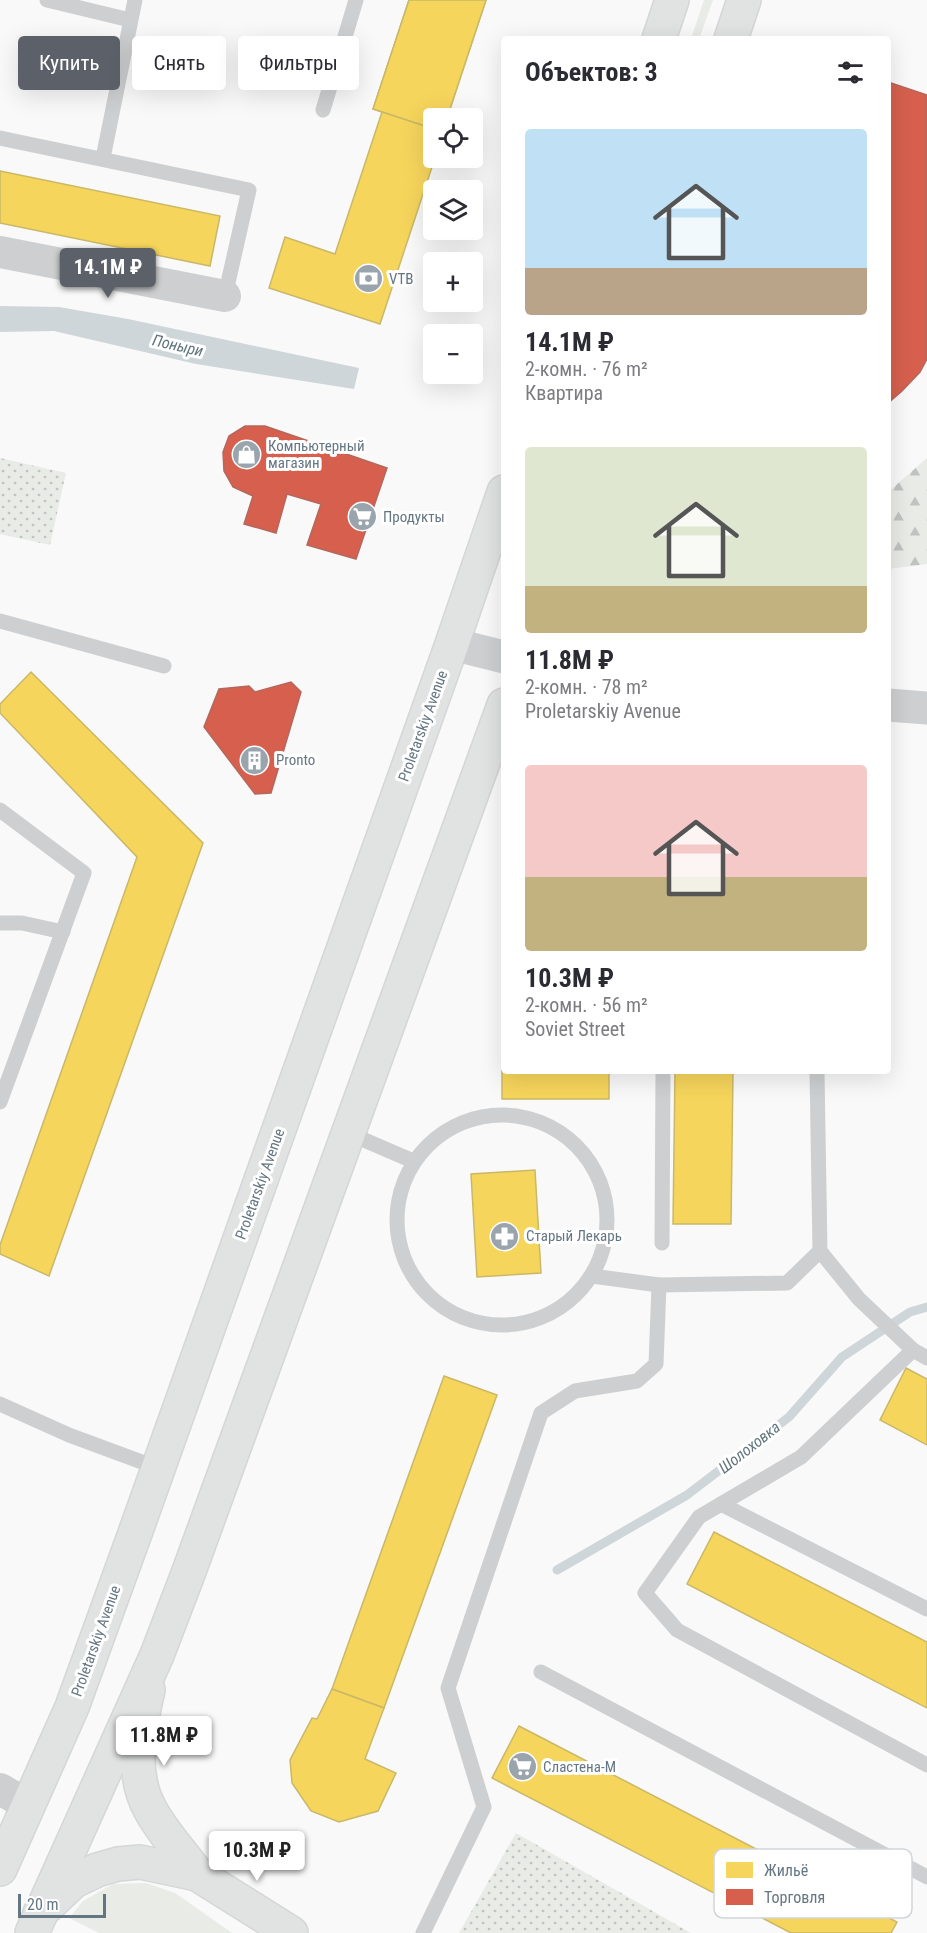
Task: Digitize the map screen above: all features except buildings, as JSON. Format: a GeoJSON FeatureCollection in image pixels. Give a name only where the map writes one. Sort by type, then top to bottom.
{"type":"FeatureCollection","features":[{"type":"Feature","properties":{"kind":"main road"},"geometry":{"type":"LineString","coordinates":[[660,36],[672,0]]}},
{"type":"Feature","properties":{"kind":"main road"},"geometry":{"type":"LineString","coordinates":[[732,36],[744,0]]}},
{"type":"Feature","properties":{"kind":"main road","name":"Proletarskiy Avenue"},"geometry":{"type":"LineString","coordinates":[[0,1869],[72,1707],[452,644],[501,501]]}},
{"type":"Feature","properties":{"kind":"main road"},"geometry":{"type":"LineString","coordinates":[[36,1923],[157,1655],[501,713]]}},
{"type":"Feature","properties":{"kind":"main road"},"geometry":{"type":"LineString","coordinates":[[157,1655],[140,1724],[139,1769],[142,1790],[150,1810],[197,1874]]}},
{"type":"Feature","properties":{"kind":"main road"},"geometry":{"type":"LineString","coordinates":[[36,1923],[74,1881],[97,1870],[118,1864],[140,1862],[197,1874],[291,1933]]}},
{"type":"Feature","properties":{"kind":"street"},"geometry":{"type":"LineString","coordinates":[[0,252],[225,296]]}},
{"type":"Feature","properties":{"kind":"street"},"geometry":{"type":"LineString","coordinates":[[452,644],[501,656]]}},
{"type":"Feature","properties":{"kind":"street"},"geometry":{"type":"LineString","coordinates":[[891,705],[927,708]]}},
{"type":"Feature","properties":{"kind":"street"},"geometry":{"type":"LineString","coordinates":[[0,1789],[28,1805]]}},
{"type":"Feature","properties":{"kind":"lane"},"geometry":{"type":"LineString","coordinates":[[46,0],[130,20]]}},
{"type":"Feature","properties":{"kind":"lane"},"geometry":{"type":"LineString","coordinates":[[102,158],[135,0]]}},
{"type":"Feature","properties":{"kind":"lane"},"geometry":{"type":"LineString","coordinates":[[323,110],[356,0]]}},
{"type":"Feature","properties":{"kind":"lane"},"geometry":{"type":"LineString","coordinates":[[0,138],[249,190],[225,296]]}},
{"type":"Feature","properties":{"kind":"lane"},"geometry":{"type":"LineString","coordinates":[[0,621],[164,666]]}},
{"type":"Feature","properties":{"kind":"lane"},"geometry":{"type":"LineString","coordinates":[[0,810],[84,873],[0,1102]]}},
{"type":"Feature","properties":{"kind":"lane"},"geometry":{"type":"LineString","coordinates":[[0,923],[22,923],[63,932]]}},
{"type":"Feature","properties":{"kind":"lane"},"geometry":{"type":"LineString","coordinates":[[662,1243],[663,1074]]}},
{"type":"Feature","properties":{"kind":"lane"},"geometry":{"type":"LineString","coordinates":[[817,1074],[820,1251],[860,1299],[913,1350],[927,1358]]}},
{"type":"Feature","properties":{"kind":"lane"},"geometry":{"type":"LineString","coordinates":[[508,1113],[555,1128],[572,1139],[594,1167],[608,1212],[603,1255],[592,1276],[569,1302],[535,1321],[500,1326],[462,1318],[420,1287],[407,1268],[396,1230],[398,1199],[413,1161],[436,1136],[467,1119],[508,1113]]}},
{"type":"Feature","properties":{"kind":"lane"},"geometry":{"type":"LineString","coordinates":[[348,1133],[413,1161]]}},
{"type":"Feature","properties":{"kind":"lane"},"geometry":{"type":"LineString","coordinates":[[592,1276],[659,1285],[787,1283],[820,1251]]}},
{"type":"Feature","properties":{"kind":"lane"},"geometry":{"type":"LineString","coordinates":[[423,1933],[484,1807],[448,1688],[542,1413],[574,1391],[637,1381],[656,1364],[659,1285]]}},
{"type":"Feature","properties":{"kind":"lane"},"geometry":{"type":"LineString","coordinates":[[913,1350],[801,1457],[699,1517],[645,1593],[677,1630],[927,1766]]}},
{"type":"Feature","properties":{"kind":"lane"},"geometry":{"type":"LineString","coordinates":[[0,1404],[69,1435],[158,1468]]}},
{"type":"Feature","properties":{"kind":"lane"},"geometry":{"type":"LineString","coordinates":[[721,1504],[927,1609]]}},
{"type":"Feature","properties":{"kind":"lane"},"geometry":{"type":"LineString","coordinates":[[542,1672],[874,1849]]}},
{"type":"Feature","properties":{"kind":"lane"},"geometry":{"type":"LineString","coordinates":[[912,1869],[927,1877]]}},
{"type":"Feature","properties":{"kind":"green space"},"geometry":{"type":"Polygon","coordinates":[[[704,0],[713,0],[700,36],[692,36],[704,0]]]}},
{"type":"Feature","properties":{"kind":"green space"},"geometry":{"type":"Polygon","coordinates":[[[0,458],[66,473],[50,545],[0,534],[0,458]]]}},
{"type":"Feature","properties":{"kind":"green space"},"geometry":{"type":"Polygon","coordinates":[[[927,458],[927,564],[891,569],[891,489],[927,458]]]}},
{"type":"Feature","properties":{"kind":"green space"},"geometry":{"type":"Polygon","coordinates":[[[516,1833],[691,1933],[459,1933],[516,1833]]]}},
{"type":"Feature","properties":{"kind":"green space"},"geometry":{"type":"Polygon","coordinates":[[[146,1883],[175,1893],[232,1933],[99,1933],[69,1918],[83,1901],[113,1884],[146,1883]]]}},
{"type":"Feature","properties":{"kind":"water","name":"Поныри"},"geometry":{"type":"Polygon","coordinates":[[[0,306],[59,307],[128,319],[359,368],[354,389],[196,364],[54,331],[0,332],[0,306]]]}},
{"type":"Feature","properties":{"kind":"waterway","name":"Шолоховка"},"geometry":{"type":"LineString","coordinates":[[557,1570],[687,1495],[789,1417],[842,1357],[910,1312],[927,1307]]}},
{"type":"Feature","properties":{"kind":"place","name":"VTB"},"geometry":{"type":"Point","coordinates":[368,279]}},
{"type":"Feature","properties":{"kind":"place","name":"Компьютерный магазин"},"geometry":{"type":"Point","coordinates":[247,455]}},
{"type":"Feature","properties":{"kind":"place","name":"Продукты"},"geometry":{"type":"Point","coordinates":[362,517]}},
{"type":"Feature","properties":{"kind":"place","name":"Pronto"},"geometry":{"type":"Point","coordinates":[255,760]}},
{"type":"Feature","properties":{"kind":"place","name":"Старый Лекарь"},"geometry":{"type":"Point","coordinates":[505,1236]}},
{"type":"Feature","properties":{"kind":"place","name":"Сластена-М"},"geometry":{"type":"Point","coordinates":[522,1767]}}]}
